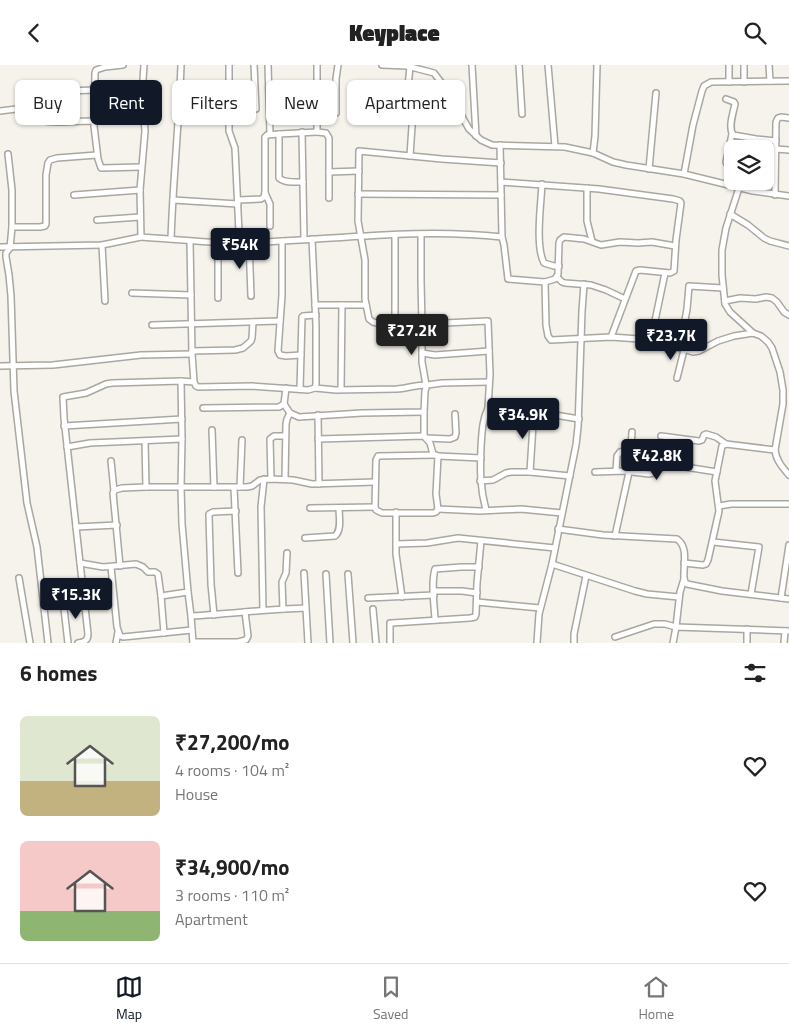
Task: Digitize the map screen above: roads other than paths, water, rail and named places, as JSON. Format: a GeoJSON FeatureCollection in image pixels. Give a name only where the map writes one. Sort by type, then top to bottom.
{"type":"FeatureCollection","features":[{"type":"Feature","properties":{"kind":"street"},"geometry":{"type":"LineString","coordinates":[[95,80],[97,67],[123,65]]}},
{"type":"Feature","properties":{"kind":"street"},"geometry":{"type":"LineString","coordinates":[[140,237],[140,190],[144,131],[142,95],[144,65]]}},
{"type":"Feature","properties":{"kind":"street"},"geometry":{"type":"LineString","coordinates":[[171,239],[181,65]]}},
{"type":"Feature","properties":{"kind":"street"},"geometry":{"type":"LineString","coordinates":[[229,65],[229,131],[235,148],[239,233]]}},
{"type":"Feature","properties":{"kind":"street"},"geometry":{"type":"LineString","coordinates":[[254,65],[255,80]]}},
{"type":"Feature","properties":{"kind":"street"},"geometry":{"type":"LineString","coordinates":[[268,65],[270,134]]}},
{"type":"Feature","properties":{"kind":"street"},"geometry":{"type":"LineString","coordinates":[[317,65],[317,132]]}},
{"type":"Feature","properties":{"kind":"street"},"geometry":{"type":"LineString","coordinates":[[336,80],[338,65]]}},
{"type":"Feature","properties":{"kind":"street"},"geometry":{"type":"LineString","coordinates":[[382,65],[408,66],[434,73]]}},
{"type":"Feature","properties":{"kind":"street"},"geometry":{"type":"LineString","coordinates":[[434,65],[434,73],[447,90],[469,129],[481,140],[492,145],[576,148],[626,165],[684,174],[724,184]]}},
{"type":"Feature","properties":{"kind":"street"},"geometry":{"type":"LineString","coordinates":[[472,65],[476,136]]}},
{"type":"Feature","properties":{"kind":"street"},"geometry":{"type":"LineString","coordinates":[[518,65],[522,114]]}},
{"type":"Feature","properties":{"kind":"street"},"geometry":{"type":"LineString","coordinates":[[548,65],[555,146]]}},
{"type":"Feature","properties":{"kind":"street"},"geometry":{"type":"LineString","coordinates":[[593,153],[596,65]]}},
{"type":"Feature","properties":{"kind":"street"},"geometry":{"type":"LineString","coordinates":[[729,65],[729,83]]}},
{"type":"Feature","properties":{"kind":"street"},"geometry":{"type":"LineString","coordinates":[[744,65],[744,82]]}},
{"type":"Feature","properties":{"kind":"street"},"geometry":{"type":"LineString","coordinates":[[769,65],[770,81]]}},
{"type":"Feature","properties":{"kind":"street"},"geometry":{"type":"LineString","coordinates":[[408,66],[407,96],[412,107],[410,156]]}},
{"type":"Feature","properties":{"kind":"street"},"geometry":{"type":"LineString","coordinates":[[684,174],[693,125],[702,91],[707,83],[789,81]]}},
{"type":"Feature","properties":{"kind":"street"},"geometry":{"type":"LineString","coordinates":[[649,169],[656,93]]}},
{"type":"Feature","properties":{"kind":"street"},"geometry":{"type":"LineString","coordinates":[[726,99],[735,104],[731,140]]}},
{"type":"Feature","properties":{"kind":"street"},"geometry":{"type":"LineString","coordinates":[[0,111],[15,110]]}},
{"type":"Feature","properties":{"kind":"street"},"geometry":{"type":"LineString","coordinates":[[775,195],[777,119],[781,117],[789,118]]}},
{"type":"Feature","properties":{"kind":"street"},"geometry":{"type":"LineString","coordinates":[[94,125],[100,168],[141,167]]}},
{"type":"Feature","properties":{"kind":"street"},"geometry":{"type":"LineString","coordinates":[[302,132],[304,239]]}},
{"type":"Feature","properties":{"kind":"street"},"geometry":{"type":"LineString","coordinates":[[279,133],[279,178],[284,181],[303,182]]}},
{"type":"Feature","properties":{"kind":"street"},"geometry":{"type":"LineString","coordinates":[[270,226],[270,204],[265,193],[265,137],[270,134],[326,133],[329,138],[330,198]]}},
{"type":"Feature","properties":{"kind":"street"},"geometry":{"type":"LineString","coordinates":[[732,134],[736,137],[776,141]]}},
{"type":"Feature","properties":{"kind":"street"},"geometry":{"type":"LineString","coordinates":[[500,145],[502,237],[508,279],[545,282],[557,277]]}},
{"type":"Feature","properties":{"kind":"street"},"geometry":{"type":"LineString","coordinates":[[776,149],[789,150]]}},
{"type":"Feature","properties":{"kind":"street"},"geometry":{"type":"LineString","coordinates":[[486,510],[480,481],[483,424],[488,408],[488,321],[395,324],[377,323],[369,319],[364,283],[365,260],[358,221],[359,151],[501,163]]}},
{"type":"Feature","properties":{"kind":"street"},"geometry":{"type":"LineString","coordinates":[[8,154],[12,190],[12,227],[10,248],[6,253],[6,257],[11,296],[14,391],[27,503],[37,547],[48,643]]}},
{"type":"Feature","properties":{"kind":"street"},"geometry":{"type":"LineString","coordinates":[[12,227],[45,226],[46,175],[50,160],[98,155]]}},
{"type":"Feature","properties":{"kind":"street"},"geometry":{"type":"LineString","coordinates":[[329,172],[359,171]]}},
{"type":"Feature","properties":{"kind":"street"},"geometry":{"type":"LineString","coordinates":[[501,182],[626,192],[680,201],[682,205],[675,246],[674,271],[672,273],[665,273],[637,270],[611,337]]}},
{"type":"Feature","properties":{"kind":"street"},"geometry":{"type":"LineString","coordinates":[[542,184],[541,255],[544,263],[554,267],[559,266]]}},
{"type":"Feature","properties":{"kind":"street"},"geometry":{"type":"LineString","coordinates":[[587,188],[587,221],[592,241]]}},
{"type":"Feature","properties":{"kind":"street"},"geometry":{"type":"LineString","coordinates":[[74,195],[140,190]]}},
{"type":"Feature","properties":{"kind":"street"},"geometry":{"type":"LineString","coordinates":[[739,190],[730,214],[722,250],[724,301],[730,312],[753,333],[768,341],[772,348],[786,390],[775,450],[778,460],[789,475]]}},
{"type":"Feature","properties":{"kind":"street"},"geometry":{"type":"LineString","coordinates":[[750,190],[789,196]]}},
{"type":"Feature","properties":{"kind":"street"},"geometry":{"type":"LineString","coordinates":[[173,200],[238,202],[261,199],[265,193]]}},
{"type":"Feature","properties":{"kind":"street"},"geometry":{"type":"LineString","coordinates":[[358,194],[501,195]]}},
{"type":"Feature","properties":{"kind":"street"},"geometry":{"type":"LineString","coordinates":[[730,214],[764,238],[777,244],[789,246]]}},
{"type":"Feature","properties":{"kind":"street"},"geometry":{"type":"LineString","coordinates":[[98,220],[140,217]]}},
{"type":"Feature","properties":{"kind":"street"},"geometry":{"type":"LineString","coordinates":[[0,247],[102,245],[140,237],[218,243],[422,234],[474,234],[502,237]]}},
{"type":"Feature","properties":{"kind":"street"},"geometry":{"type":"LineString","coordinates":[[422,234],[420,281],[422,369],[426,385],[425,437],[430,443],[433,454],[436,456],[438,509]]}},
{"type":"Feature","properties":{"kind":"street"},"geometry":{"type":"LineString","coordinates":[[395,235],[395,324]]}},
{"type":"Feature","properties":{"kind":"street"},"geometry":{"type":"LineString","coordinates":[[557,277],[559,243],[561,238],[568,236],[601,245],[620,242],[652,242],[675,246]]}},
{"type":"Feature","properties":{"kind":"street"},"geometry":{"type":"LineString","coordinates":[[312,239],[316,315],[315,388]]}},
{"type":"Feature","properties":{"kind":"street"},"geometry":{"type":"LineString","coordinates":[[190,241],[192,352],[194,382],[198,387],[252,386],[308,390],[315,388],[397,389],[442,383],[489,383]]}},
{"type":"Feature","properties":{"kind":"street"},"geometry":{"type":"LineString","coordinates":[[282,241],[282,295],[278,353],[283,356],[301,355]]}},
{"type":"Feature","properties":{"kind":"street"},"geometry":{"type":"LineString","coordinates":[[249,242],[251,296]]}},
{"type":"Feature","properties":{"kind":"street"},"geometry":{"type":"LineString","coordinates":[[218,243],[218,298]]}},
{"type":"Feature","properties":{"kind":"street"},"geometry":{"type":"LineString","coordinates":[[102,245],[105,301]]}},
{"type":"Feature","properties":{"kind":"street"},"geometry":{"type":"LineString","coordinates":[[651,340],[665,273]]}},
{"type":"Feature","properties":{"kind":"street"},"geometry":{"type":"LineString","coordinates":[[557,277],[565,283],[591,285],[625,299]]}},
{"type":"Feature","properties":{"kind":"street"},"geometry":{"type":"LineString","coordinates":[[545,282],[546,325],[548,338],[551,340],[611,337],[651,340],[696,352],[718,341],[753,333]]}},
{"type":"Feature","properties":{"kind":"street"},"geometry":{"type":"LineString","coordinates":[[537,643],[540,608],[552,564],[576,445],[579,419],[584,284]]}},
{"type":"Feature","properties":{"kind":"street"},"geometry":{"type":"LineString","coordinates":[[677,378],[689,286],[723,288]]}},
{"type":"Feature","properties":{"kind":"street"},"geometry":{"type":"LineString","coordinates":[[132,293],[191,295]]}},
{"type":"Feature","properties":{"kind":"street"},"geometry":{"type":"LineString","coordinates":[[724,301],[740,298],[772,298],[789,315]]}},
{"type":"Feature","properties":{"kind":"street"},"geometry":{"type":"LineString","coordinates":[[315,305],[366,305]]}},
{"type":"Feature","properties":{"kind":"street"},"geometry":{"type":"LineString","coordinates":[[341,389],[342,305]]}},
{"type":"Feature","properties":{"kind":"street"},"geometry":{"type":"LineString","coordinates":[[300,389],[302,317],[316,315]]}},
{"type":"Feature","properties":{"kind":"street"},"geometry":{"type":"LineString","coordinates":[[152,325],[280,321]]}},
{"type":"Feature","properties":{"kind":"street"},"geometry":{"type":"LineString","coordinates":[[0,366],[61,364],[120,356],[236,350],[244,348],[252,338],[253,322]]}},
{"type":"Feature","properties":{"kind":"street"},"geometry":{"type":"LineString","coordinates":[[422,353],[440,355],[489,351]]}},
{"type":"Feature","properties":{"kind":"street"},"geometry":{"type":"LineString","coordinates":[[181,381],[182,524],[193,643],[238,642],[246,640],[248,636],[245,612]]}},
{"type":"Feature","properties":{"kind":"street"},"geometry":{"type":"LineString","coordinates":[[78,643],[86,641],[88,634],[64,425],[63,397],[86,393],[112,383],[194,382]]}},
{"type":"Feature","properties":{"kind":"street"},"geometry":{"type":"LineString","coordinates":[[286,389],[284,404],[290,413],[298,417],[424,412]]}},
{"type":"Feature","properties":{"kind":"street"},"geometry":{"type":"LineString","coordinates":[[203,408],[279,407],[284,404]]}},
{"type":"Feature","properties":{"kind":"street"},"geometry":{"type":"LineString","coordinates":[[488,408],[534,409],[549,414],[579,419]]}},
{"type":"Feature","properties":{"kind":"street"},"geometry":{"type":"LineString","coordinates":[[530,472],[534,409]]}},
{"type":"Feature","properties":{"kind":"street"},"geometry":{"type":"LineString","coordinates":[[284,479],[285,435],[287,419],[290,413]]}},
{"type":"Feature","properties":{"kind":"street"},"geometry":{"type":"LineString","coordinates":[[318,439],[425,437],[450,439],[456,433],[455,414]]}},
{"type":"Feature","properties":{"kind":"street"},"geometry":{"type":"LineString","coordinates":[[318,415],[319,484]]}},
{"type":"Feature","properties":{"kind":"street"},"geometry":{"type":"LineString","coordinates":[[64,425],[182,419]]}},
{"type":"Feature","properties":{"kind":"street"},"geometry":{"type":"LineString","coordinates":[[212,430],[214,487]]}},
{"type":"Feature","properties":{"kind":"street"},"geometry":{"type":"LineString","coordinates":[[616,471],[617,456],[620,452],[630,448],[632,432]]}},
{"type":"Feature","properties":{"kind":"street"},"geometry":{"type":"LineString","coordinates":[[661,435],[699,441],[706,434],[716,437],[726,444],[775,450]]}},
{"type":"Feature","properties":{"kind":"street"},"geometry":{"type":"LineString","coordinates":[[271,479],[270,439],[274,436],[285,435]]}},
{"type":"Feature","properties":{"kind":"street"},"geometry":{"type":"LineString","coordinates":[[67,447],[90,443],[182,439]]}},
{"type":"Feature","properties":{"kind":"street"},"geometry":{"type":"LineString","coordinates":[[238,573],[236,511],[242,439]]}},
{"type":"Feature","properties":{"kind":"street"},"geometry":{"type":"LineString","coordinates":[[145,441],[146,487]]}},
{"type":"Feature","properties":{"kind":"street"},"geometry":{"type":"LineString","coordinates":[[684,563],[703,565],[708,560],[719,506],[715,485],[720,448],[726,444]]}},
{"type":"Feature","properties":{"kind":"street"},"geometry":{"type":"LineString","coordinates":[[481,458],[378,456],[376,460],[375,507],[379,512],[433,513],[438,509],[522,509],[562,513]]}},
{"type":"Feature","properties":{"kind":"street"},"geometry":{"type":"LineString","coordinates":[[111,461],[120,566]]}},
{"type":"Feature","properties":{"kind":"street"},"geometry":{"type":"LineString","coordinates":[[595,472],[616,471],[651,474],[655,465],[660,463],[717,473]]}},
{"type":"Feature","properties":{"kind":"street"},"geometry":{"type":"LineString","coordinates":[[480,481],[493,481],[511,472],[570,476]]}},
{"type":"Feature","properties":{"kind":"street"},"geometry":{"type":"LineString","coordinates":[[615,536],[629,472]]}},
{"type":"Feature","properties":{"kind":"street"},"geometry":{"type":"LineString","coordinates":[[263,610],[261,507],[264,479]]}},
{"type":"Feature","properties":{"kind":"street"},"geometry":{"type":"LineString","coordinates":[[114,491],[122,488],[146,487],[252,486],[264,479],[284,479],[308,484],[376,482]]}},
{"type":"Feature","properties":{"kind":"street"},"geometry":{"type":"LineString","coordinates":[[719,506],[731,504],[789,504]]}},
{"type":"Feature","properties":{"kind":"street"},"geometry":{"type":"LineString","coordinates":[[310,509],[375,507]]}},
{"type":"Feature","properties":{"kind":"street"},"geometry":{"type":"LineString","coordinates":[[305,537],[335,536],[339,528],[339,508]]}},
{"type":"Feature","properties":{"kind":"street"},"geometry":{"type":"LineString","coordinates":[[214,615],[208,516],[213,512],[236,511]]}},
{"type":"Feature","properties":{"kind":"street"},"geometry":{"type":"LineString","coordinates":[[396,512],[396,554],[402,597]]}},
{"type":"Feature","properties":{"kind":"street"},"geometry":{"type":"LineString","coordinates":[[76,527],[117,525]]}},
{"type":"Feature","properties":{"kind":"street"},"geometry":{"type":"LineString","coordinates":[[558,529],[615,536],[677,539],[680,541],[683,545],[684,578],[679,597],[673,643]]}},
{"type":"Feature","properties":{"kind":"street"},"geometry":{"type":"LineString","coordinates":[[396,544],[427,543],[458,538],[555,548]]}},
{"type":"Feature","properties":{"kind":"street"},"geometry":{"type":"LineString","coordinates":[[390,643],[390,623],[475,617],[481,541]]}},
{"type":"Feature","properties":{"kind":"street"},"geometry":{"type":"LineString","coordinates":[[713,542],[758,547],[751,594]]}},
{"type":"Feature","properties":{"kind":"street"},"geometry":{"type":"LineString","coordinates":[[781,598],[789,545]]}},
{"type":"Feature","properties":{"kind":"street"},"geometry":{"type":"LineString","coordinates":[[283,609],[282,582],[286,573],[287,553]]}},
{"type":"Feature","properties":{"kind":"street"},"geometry":{"type":"LineString","coordinates":[[80,563],[103,567],[136,564],[148,571],[157,572],[164,633]]}},
{"type":"Feature","properties":{"kind":"street"},"geometry":{"type":"LineString","coordinates":[[552,564],[647,594],[679,597]]}},
{"type":"Feature","properties":{"kind":"street"},"geometry":{"type":"LineString","coordinates":[[111,567],[118,632],[116,643]]}},
{"type":"Feature","properties":{"kind":"street"},"geometry":{"type":"LineString","coordinates":[[436,619],[435,569],[479,567]]}},
{"type":"Feature","properties":{"kind":"street"},"geometry":{"type":"LineString","coordinates":[[304,573],[308,643]]}},
{"type":"Feature","properties":{"kind":"street"},"geometry":{"type":"LineString","coordinates":[[326,574],[330,643]]}},
{"type":"Feature","properties":{"kind":"street"},"geometry":{"type":"LineString","coordinates":[[348,574],[353,643]]}},
{"type":"Feature","properties":{"kind":"street"},"geometry":{"type":"LineString","coordinates":[[574,643],[574,634],[586,575]]}},
{"type":"Feature","properties":{"kind":"street"},"geometry":{"type":"LineString","coordinates":[[19,578],[30,643]]}},
{"type":"Feature","properties":{"kind":"street"},"geometry":{"type":"LineString","coordinates":[[684,578],[685,582],[690,585],[789,599]]}},
{"type":"Feature","properties":{"kind":"street"},"geometry":{"type":"LineString","coordinates":[[368,598],[402,597],[462,591],[477,593]]}},
{"type":"Feature","properties":{"kind":"street"},"geometry":{"type":"LineString","coordinates":[[161,596],[188,592]]}},
{"type":"Feature","properties":{"kind":"street"},"geometry":{"type":"LineString","coordinates":[[63,600],[68,643]]}},
{"type":"Feature","properties":{"kind":"street"},"geometry":{"type":"LineString","coordinates":[[477,602],[540,608]]}},
{"type":"Feature","properties":{"kind":"street"},"geometry":{"type":"LineString","coordinates":[[191,616],[306,607]]}},
{"type":"Feature","properties":{"kind":"street"},"geometry":{"type":"LineString","coordinates":[[372,609],[376,643]]}},
{"type":"Feature","properties":{"kind":"street"},"geometry":{"type":"LineString","coordinates":[[615,637],[654,624],[676,627],[787,631],[784,643]]}},
{"type":"Feature","properties":{"kind":"street"},"geometry":{"type":"LineString","coordinates":[[747,629],[747,643]]}},
{"type":"Feature","properties":{"kind":"street"},"geometry":{"type":"LineString","coordinates":[[118,632],[123,637],[192,630]]}},
{"type":"Feature","properties":{"kind":"street"},"geometry":{"type":"LineString","coordinates":[[133,636],[134,643]]}}]}
